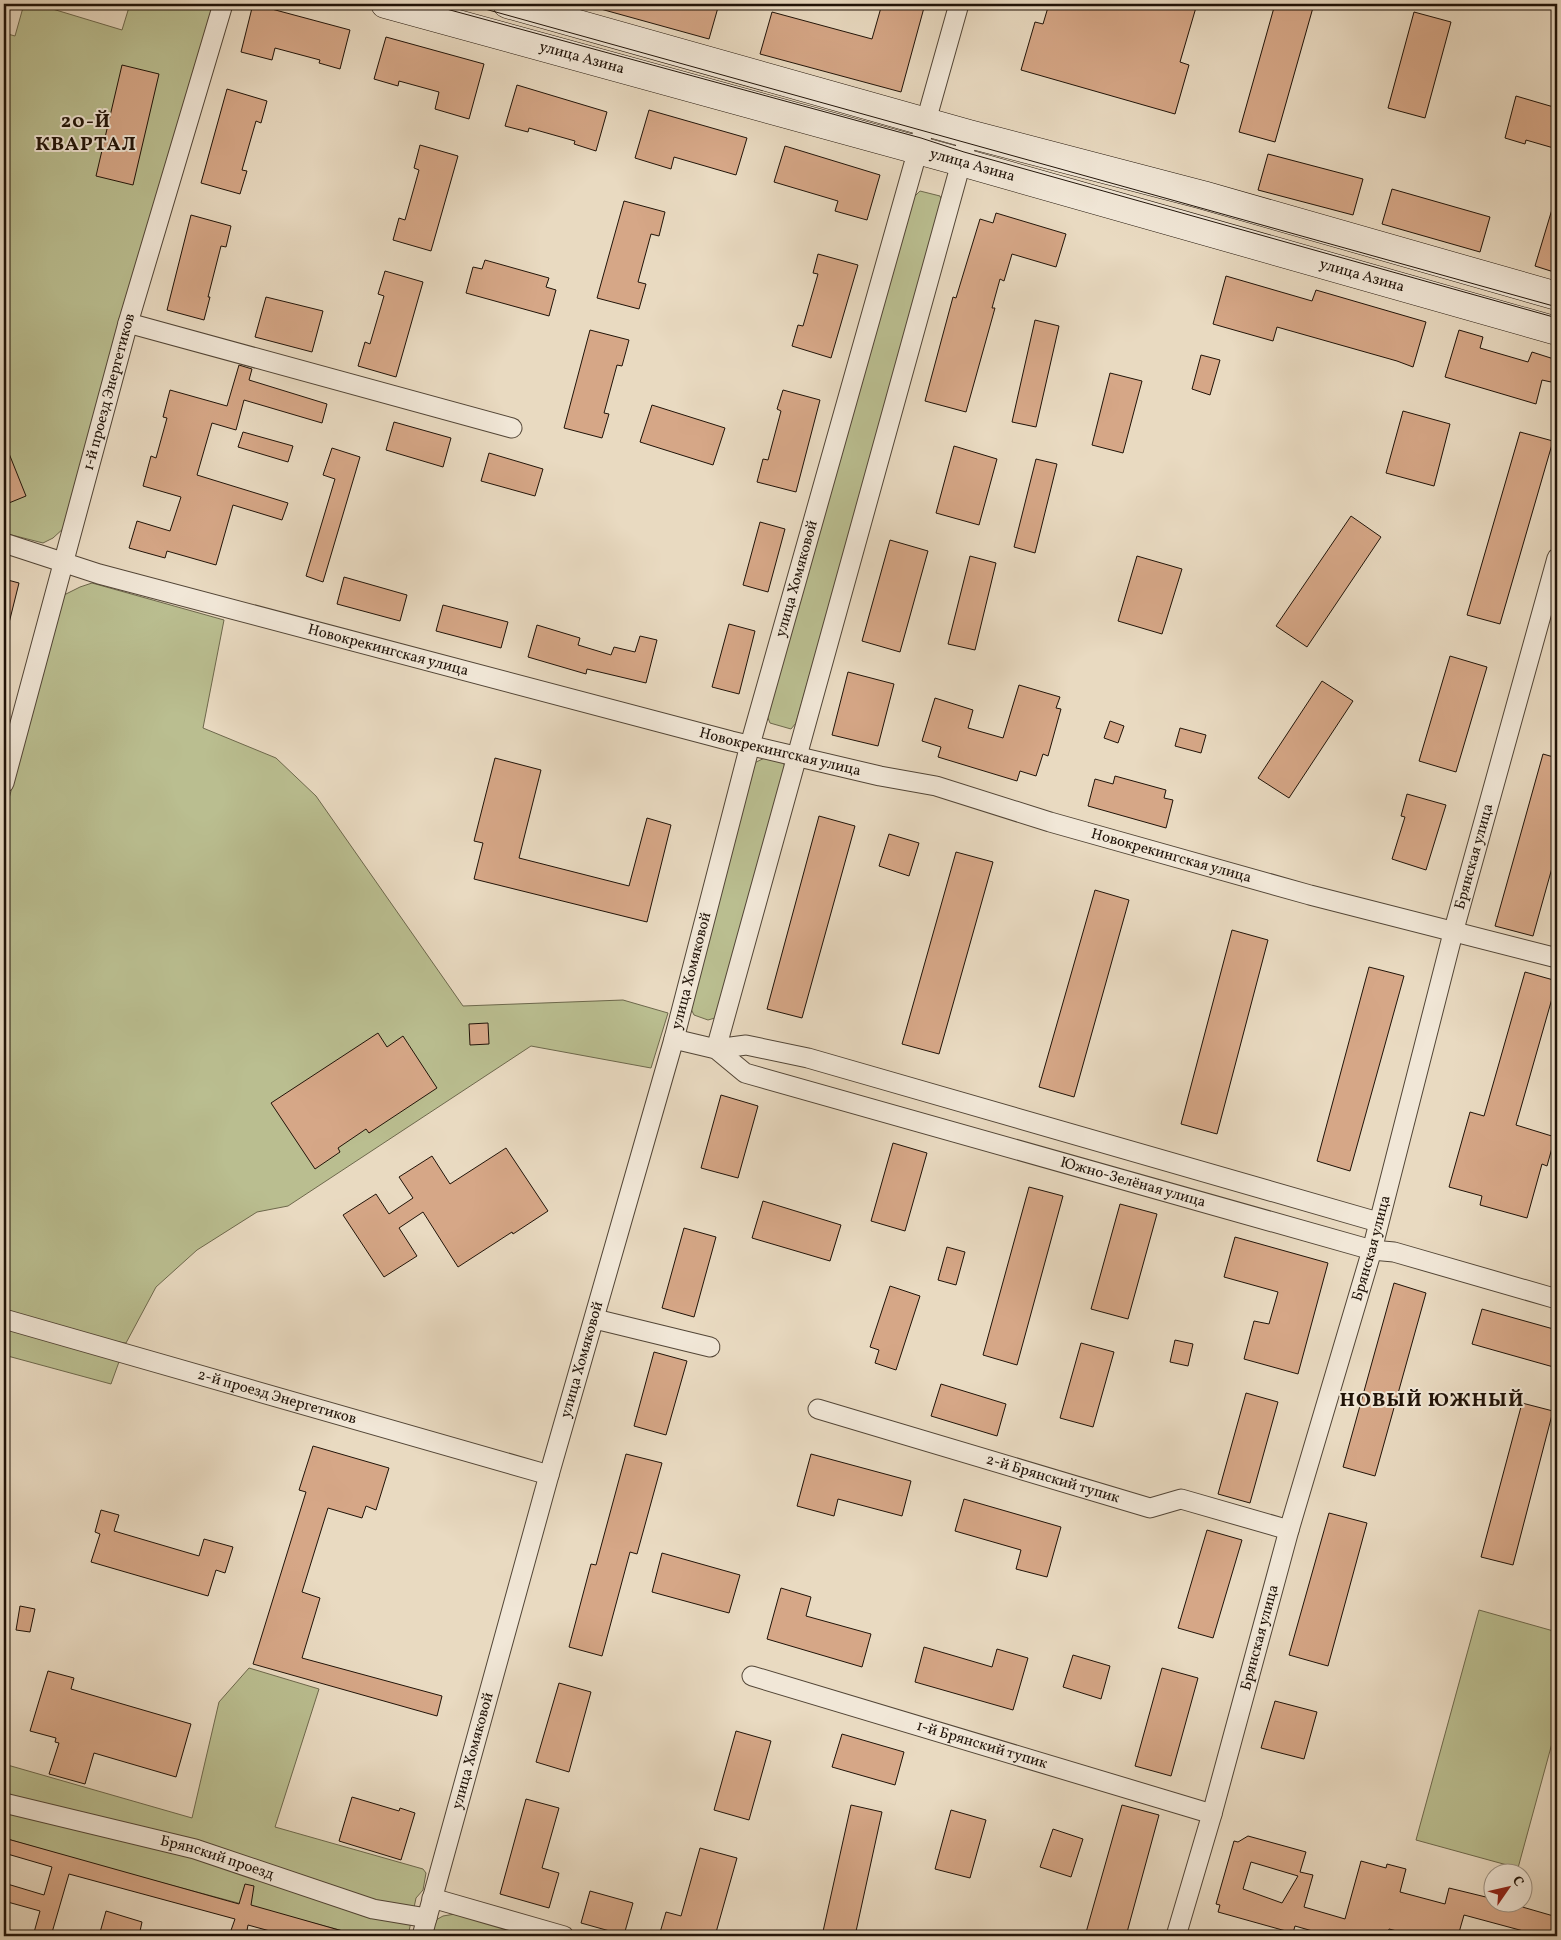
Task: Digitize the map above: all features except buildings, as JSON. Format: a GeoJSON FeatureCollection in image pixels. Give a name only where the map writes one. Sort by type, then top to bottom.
{"type":"FeatureCollection","features":[{"type":"Feature","properties":{"kind":"main road","name":"улица Азина"},"geometry":{"type":"LineString","coordinates":[[385,4],[918,150],[1557,331]]}},
{"type":"Feature","properties":{"kind":"main road","name":"улица Азина"},"geometry":{"type":"LineString","coordinates":[[507,4],[969,134],[1203,195],[1557,296]]}},
{"type":"Feature","properties":{"kind":"street","name":"1-й проезд Энергетиков"},"geometry":{"type":"LineString","coordinates":[[4,783],[128,323],[223,4]]}},
{"type":"Feature","properties":{"kind":"street","name":"улица Хомяковой"},"geometry":{"type":"LineString","coordinates":[[422,1936],[549,1475],[595,1320],[676,1031],[750,745],[959,4]]}},
{"type":"Feature","properties":{"kind":"street"},"geometry":{"type":"LineString","coordinates":[[716,1049],[969,134]]}},
{"type":"Feature","properties":{"kind":"street"},"geometry":{"type":"LineString","coordinates":[[128,323],[512,428]]}},
{"type":"Feature","properties":{"kind":"street","name":"Новокрекингская улица"},"geometry":{"type":"LineString","coordinates":[[4,543],[118,580],[750,745],[880,776],[936,786],[1050,822],[1233,874],[1557,958]]}},
{"type":"Feature","properties":{"kind":"street","name":"Брянская улица"},"geometry":{"type":"LineString","coordinates":[[1176,1936],[1212,1814],[1289,1530],[1372,1250],[1453,932],[1557,558]]}},
{"type":"Feature","properties":{"kind":"street","name":"Южно-Зелёная улица"},"geometry":{"type":"LineString","coordinates":[[676,1031],[716,1049],[745,1072],[1372,1250],[1394,1252],[1557,1299]]}},
{"type":"Feature","properties":{"kind":"street","name":"Южно-Зелёная улица"},"geometry":{"type":"LineString","coordinates":[[716,1049],[746,1045],[808,1058],[1378,1222]]}},
{"type":"Feature","properties":{"kind":"street","name":"2-й проезд Энергетиков"},"geometry":{"type":"LineString","coordinates":[[4,1318],[549,1475]]}},
{"type":"Feature","properties":{"kind":"street"},"geometry":{"type":"LineString","coordinates":[[595,1320],[710,1347]]}},
{"type":"Feature","properties":{"kind":"street","name":"2-й Брянский тупик"},"geometry":{"type":"LineString","coordinates":[[818,1409],[1150,1508],[1181,1499],[1289,1530]]}},
{"type":"Feature","properties":{"kind":"street","name":"1-й Брянский тупик"},"geometry":{"type":"LineString","coordinates":[[752,1676],[1212,1814]]}},
{"type":"Feature","properties":{"kind":"street","name":"Брянский проезд"},"geometry":{"type":"LineString","coordinates":[[4,1803],[195,1849],[373,1909],[427,1918]]}},
{"type":"Feature","properties":{"kind":"street"},"geometry":{"type":"LineString","coordinates":[[432,1898],[564,1936]]}},
{"type":"Feature","properties":{"kind":"green space"},"geometry":{"type":"Polygon","coordinates":[[[24,4],[36,4],[122,30],[130,4],[215,4],[65,527],[53,538],[43,543],[4,533],[4,33],[15,36],[24,4]]]}},
{"type":"Feature","properties":{"kind":"green space"},"geometry":{"type":"Polygon","coordinates":[[[920,191],[940,196],[943,204],[796,723],[791,729],[770,723],[766,713],[914,197],[920,191]]]}},
{"type":"Feature","properties":{"kind":"green space"},"geometry":{"type":"Polygon","coordinates":[[[92,583],[224,620],[203,728],[276,758],[316,796],[463,1006],[623,1000],[668,1013],[651,1068],[531,1046],[288,1206],[257,1212],[197,1250],[156,1287],[126,1343],[96,1339],[4,1310],[4,817],[64,595],[92,583]]]}},
{"type":"Feature","properties":{"kind":"green space"},"geometry":{"type":"Polygon","coordinates":[[[769,756],[783,762],[787,772],[715,1018],[708,1020],[694,1015],[691,1009],[754,763],[769,756]]]}},
{"type":"Feature","properties":{"kind":"green space"},"geometry":{"type":"Polygon","coordinates":[[[4,1327],[120,1359],[111,1384],[4,1355],[4,1327]]]}},
{"type":"Feature","properties":{"kind":"green space"},"geometry":{"type":"Polygon","coordinates":[[[1479,1610],[1557,1632],[1557,1725],[1520,1862],[1496,1862],[1416,1840],[1479,1610]]]}},
{"type":"Feature","properties":{"kind":"green space"},"geometry":{"type":"Polygon","coordinates":[[[249,1668],[319,1689],[275,1827],[423,1869],[426,1873],[423,1890],[416,1898],[408,1936],[362,1936],[99,1866],[4,1838],[4,1764],[192,1818],[219,1702],[249,1668]]]}},
{"type":"Feature","properties":{"kind":"green space"},"geometry":{"type":"Polygon","coordinates":[[[455,1914],[530,1936],[431,1936],[434,1921],[443,1916],[455,1914]]]}},
{"type":"Feature","properties":{"kind":"tram line"},"geometry":{"type":"LineString","coordinates":[[428,4],[921,138],[964,152],[1557,318]]}},
{"type":"Feature","properties":{"kind":"tram line"},"geometry":{"type":"LineString","coordinates":[[467,4],[1557,307]]}},
{"type":"Feature","properties":{"kind":"district","name":"20-Й КВАРТАЛ"},"geometry":{"type":"Point","coordinates":[86,134]}},
{"type":"Feature","properties":{"kind":"district","name":"НОВЫЙ ЮЖНЫЙ"},"geometry":{"type":"Point","coordinates":[1432,1401]}}]}
